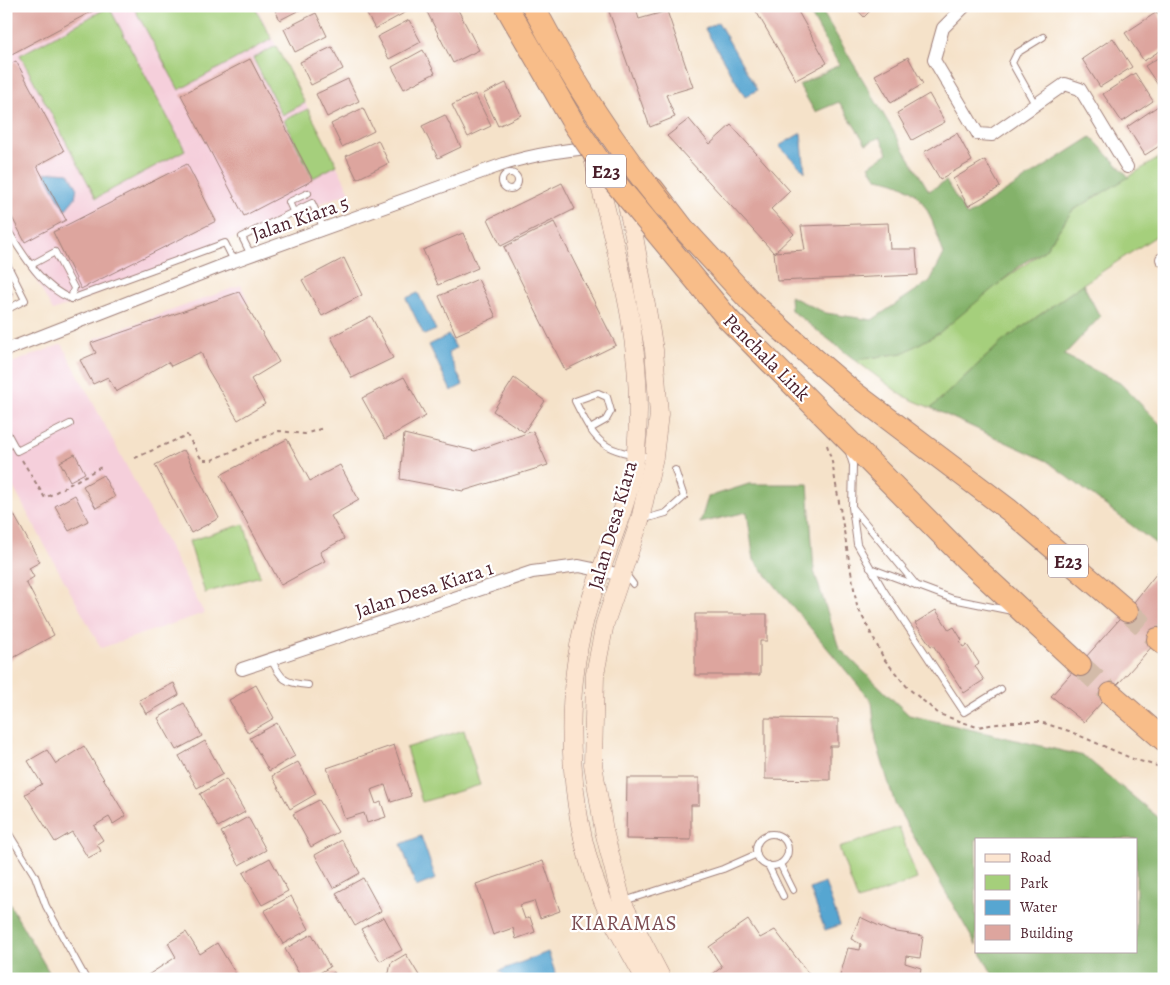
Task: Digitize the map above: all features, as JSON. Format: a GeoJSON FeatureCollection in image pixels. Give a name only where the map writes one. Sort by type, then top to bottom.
{"type":"FeatureCollection","features":[{"type":"Feature","properties":{"kind":"highway","name":"Penchala Link"},"geometry":{"type":"LineString","coordinates":[[506,6],[569,116],[608,174],[728,319],[836,440],[1080,665]]}},
{"type":"Feature","properties":{"kind":"highway"},"geometry":{"type":"LineString","coordinates":[[532,6],[565,68],[588,104],[630,164],[664,206]]}},
{"type":"Feature","properties":{"kind":"highway"},"geometry":{"type":"LineString","coordinates":[[544,6],[567,52],[609,122],[664,206]]}},
{"type":"Feature","properties":{"kind":"highway","name":"Penchala Link"},"geometry":{"type":"LineString","coordinates":[[664,206],[751,302],[853,392],[1009,510],[1126,611]]}},
{"type":"Feature","properties":{"kind":"highway"},"geometry":{"type":"LineString","coordinates":[[1110,694],[1164,740]]}},
{"type":"Feature","properties":{"kind":"main road","name":"Jalan Desa Kiara"},"geometry":{"type":"LineString","coordinates":[[512,6],[591,147],[620,265],[638,361],[639,412],[636,455],[623,504],[585,618],[574,670],[571,744],[578,808],[591,865],[614,905],[662,979]]}},
{"type":"Feature","properties":{"kind":"main road","name":"Jalan Desa Kiara"},"geometry":{"type":"LineString","coordinates":[[532,6],[587,95],[614,146],[634,236],[654,350],[659,414],[654,457],[627,579],[605,622],[595,674],[593,764],[614,905],[645,979]]}},
{"type":"Feature","properties":{"kind":"street"},"geometry":{"type":"LineString","coordinates":[[965,6],[943,28],[934,60],[978,134],[992,135],[1065,84],[1080,89],[1127,167]]}},
{"type":"Feature","properties":{"kind":"street","name":"Jalan Kiara 5"},"geometry":{"type":"LineString","coordinates":[[6,350],[234,261],[505,169],[591,147],[614,146]]}},
{"type":"Feature","properties":{"kind":"street","name":"Jalan Desa Kiara 1"},"geometry":{"type":"LineString","coordinates":[[242,669],[532,572],[579,566],[600,570],[627,579]]}},
{"type":"Feature","properties":{"kind":"lane"},"geometry":{"type":"LineString","coordinates":[[1035,104],[1012,63],[1017,53],[1043,37]]}},
{"type":"Feature","properties":{"kind":"lane"},"geometry":{"type":"LineString","coordinates":[[293,211],[289,202],[308,193]]}},
{"type":"Feature","properties":{"kind":"lane"},"geometry":{"type":"LineString","coordinates":[[251,255],[242,237],[312,203],[324,230]]}},
{"type":"Feature","properties":{"kind":"lane"},"geometry":{"type":"LineString","coordinates":[[6,228],[31,265],[56,293],[71,299],[225,243],[234,261]]}},
{"type":"Feature","properties":{"kind":"lane"},"geometry":{"type":"LineString","coordinates":[[31,265],[55,252],[74,288],[71,299]]}},
{"type":"Feature","properties":{"kind":"lane"},"geometry":{"type":"LineString","coordinates":[[6,262],[26,300],[6,310]]}},
{"type":"Feature","properties":{"kind":"lane"},"geometry":{"type":"LineString","coordinates":[[590,429],[609,416],[610,401],[598,392],[575,401],[590,429],[606,448],[654,457]]}},
{"type":"Feature","properties":{"kind":"lane"},"geometry":{"type":"LineString","coordinates":[[6,431],[17,451],[70,424]]}},
{"type":"Feature","properties":{"kind":"lane"},"geometry":{"type":"LineString","coordinates":[[836,440],[853,465],[852,507],[857,544],[870,568],[964,712],[1001,689]]}},
{"type":"Feature","properties":{"kind":"lane"},"geometry":{"type":"LineString","coordinates":[[640,520],[666,513],[684,497],[675,470]]}},
{"type":"Feature","properties":{"kind":"lane"},"geometry":{"type":"LineString","coordinates":[[852,507],[917,587]]}},
{"type":"Feature","properties":{"kind":"lane"},"geometry":{"type":"LineString","coordinates":[[870,568],[953,599],[1024,614]]}},
{"type":"Feature","properties":{"kind":"lane"},"geometry":{"type":"LineString","coordinates":[[271,659],[279,675],[289,683],[308,685]]}},
{"type":"Feature","properties":{"kind":"lane"},"geometry":{"type":"LineString","coordinates":[[6,829],[35,876],[46,906],[86,979]]}},
{"type":"Feature","properties":{"kind":"lane"},"geometry":{"type":"LineString","coordinates":[[768,865],[780,864],[786,858],[788,848],[783,838],[774,834],[764,836],[758,844],[757,854],[759,859],[768,865],[783,896]]}},
{"type":"Feature","properties":{"kind":"lane"},"geometry":{"type":"LineString","coordinates":[[614,905],[723,869],[757,854]]}},
{"type":"Feature","properties":{"kind":"lane"},"geometry":{"type":"LineString","coordinates":[[780,864],[793,890]]}},
{"type":"Feature","properties":{"kind":"path"},"geometry":{"type":"LineString","coordinates":[[135,458],[187,435],[202,460],[212,460],[279,430],[305,434],[323,428]]}},
{"type":"Feature","properties":{"kind":"path"},"geometry":{"type":"LineString","coordinates":[[836,440],[832,462],[857,606],[884,658],[908,688],[940,714],[977,727],[1010,722],[1040,722],[1069,731],[1133,759],[1164,768]]}},
{"type":"Feature","properties":{"kind":"path"},"geometry":{"type":"LineString","coordinates":[[17,451],[45,498],[103,466]]}},
{"type":"Feature","properties":{"kind":"shaded area"},"geometry":{"type":"Polygon","coordinates":[[[6,6],[256,6],[350,192],[53,311],[6,225],[6,6]]]}},
{"type":"Feature","properties":{"kind":"shaded area"},"geometry":{"type":"Polygon","coordinates":[[[241,285],[248,302],[103,358],[94,339],[241,285]]]}},
{"type":"Feature","properties":{"kind":"shaded area"},"geometry":{"type":"Polygon","coordinates":[[[62,344],[204,613],[101,648],[6,474],[6,365],[62,344]]]}},
{"type":"Feature","properties":{"kind":"green space"},"geometry":{"type":"Polygon","coordinates":[[[133,6],[254,6],[272,39],[179,90],[133,6]]]}},
{"type":"Feature","properties":{"kind":"green space"},"geometry":{"type":"Polygon","coordinates":[[[806,6],[819,6],[929,191],[946,181],[967,216],[1091,137],[1129,177],[1072,211],[1045,250],[1025,262],[939,333],[903,353],[855,360],[791,310],[790,296],[826,313],[872,320],[930,281],[944,254],[929,214],[916,195],[906,187],[877,178],[869,166],[888,153],[880,137],[866,144],[839,102],[815,112],[799,85],[839,65],[806,6]]]}},
{"type":"Feature","properties":{"kind":"green space"},"geometry":{"type":"Polygon","coordinates":[[[109,7],[185,150],[96,198],[20,55],[109,7]]]}},
{"type":"Feature","properties":{"kind":"green space"},"geometry":{"type":"Polygon","coordinates":[[[276,46],[305,103],[282,115],[253,58],[276,46]]]}},
{"type":"Feature","properties":{"kind":"green space"},"geometry":{"type":"Polygon","coordinates":[[[308,109],[337,165],[313,178],[284,120],[308,109]]]}},
{"type":"Feature","properties":{"kind":"green space"},"geometry":{"type":"Polygon","coordinates":[[[1164,155],[1164,231],[1083,284],[1003,341],[931,408],[903,396],[855,360],[903,353],[1045,250],[1072,211],[1164,155]]]}},
{"type":"Feature","properties":{"kind":"green space"},"geometry":{"type":"Polygon","coordinates":[[[1083,284],[1100,317],[1064,355],[1120,383],[1164,428],[1164,550],[1047,461],[931,408],[1003,341],[1083,284]]]}},
{"type":"Feature","properties":{"kind":"green space"},"geometry":{"type":"Polygon","coordinates":[[[749,484],[808,484],[814,571],[839,648],[909,715],[1084,756],[1164,822],[1164,979],[995,979],[981,952],[1138,952],[1138,838],[975,838],[975,943],[895,804],[876,741],[872,702],[754,560],[747,512],[700,523],[708,497],[749,484]]]}},
{"type":"Feature","properties":{"kind":"green space"},"geometry":{"type":"Polygon","coordinates":[[[244,524],[260,576],[205,593],[189,541],[244,524]]]}},
{"type":"Feature","properties":{"kind":"green space"},"geometry":{"type":"Polygon","coordinates":[[[464,730],[480,785],[422,802],[406,748],[464,730]]]}},
{"type":"Feature","properties":{"kind":"green space"},"geometry":{"type":"Polygon","coordinates":[[[899,827],[917,879],[858,901],[839,848],[899,827]]]}},
{"type":"Feature","properties":{"kind":"green space"},"geometry":{"type":"Polygon","coordinates":[[[6,898],[53,979],[6,979],[6,898]]]}},
{"type":"Feature","properties":{"kind":"water"},"geometry":{"type":"Polygon","coordinates":[[[718,22],[757,90],[745,97],[705,29],[718,22]]]}},
{"type":"Feature","properties":{"kind":"water"},"geometry":{"type":"Polygon","coordinates":[[[801,133],[805,172],[779,146],[801,133]]]}},
{"type":"Feature","properties":{"kind":"water"},"geometry":{"type":"Polygon","coordinates":[[[45,173],[69,173],[77,187],[75,198],[65,210],[45,173]]]}},
{"type":"Feature","properties":{"kind":"water"},"geometry":{"type":"Polygon","coordinates":[[[418,293],[436,330],[424,335],[406,298],[418,293]]]}},
{"type":"Feature","properties":{"kind":"water"},"geometry":{"type":"Polygon","coordinates":[[[449,335],[456,348],[448,353],[463,385],[451,391],[429,345],[449,335]]]}},
{"type":"Feature","properties":{"kind":"water"},"geometry":{"type":"Polygon","coordinates":[[[421,836],[436,879],[416,887],[401,844],[421,836]]]}},
{"type":"Feature","properties":{"kind":"water"},"geometry":{"type":"Polygon","coordinates":[[[825,883],[840,925],[825,930],[810,889],[825,883]]]}},
{"type":"Feature","properties":{"kind":"water"},"geometry":{"type":"Polygon","coordinates":[[[548,952],[556,975],[535,979],[509,979],[499,971],[548,952]]]}},
{"type":"Feature","properties":{"kind":"building"},"geometry":{"type":"Polygon","coordinates":[[[6,6],[102,6],[6,57],[6,6]]]}},
{"type":"Feature","properties":{"kind":"building"},"geometry":{"type":"Polygon","coordinates":[[[273,6],[307,6],[280,20],[273,6]]]}},
{"type":"Feature","properties":{"kind":"building"},"geometry":{"type":"Polygon","coordinates":[[[403,6],[406,12],[375,29],[363,7],[403,6]]]}},
{"type":"Feature","properties":{"kind":"building"},"geometry":{"type":"Polygon","coordinates":[[[424,6],[456,6],[479,50],[453,63],[424,6]]]}},
{"type":"Feature","properties":{"kind":"building"},"geometry":{"type":"Polygon","coordinates":[[[607,6],[635,6],[639,19],[667,11],[693,87],[666,95],[675,117],[650,127],[607,6]]]}},
{"type":"Feature","properties":{"kind":"building"},"geometry":{"type":"Polygon","coordinates":[[[753,6],[795,6],[827,63],[796,80],[753,6]]]}},
{"type":"Feature","properties":{"kind":"building"},"geometry":{"type":"Polygon","coordinates":[[[854,6],[875,6],[864,17],[854,6]]]}},
{"type":"Feature","properties":{"kind":"building"},"geometry":{"type":"Polygon","coordinates":[[[1157,12],[1164,23],[1164,48],[1144,61],[1125,33],[1157,12]]]}},
{"type":"Feature","properties":{"kind":"building"},"geometry":{"type":"Polygon","coordinates":[[[316,13],[327,36],[295,52],[284,29],[316,13]]]}},
{"type":"Feature","properties":{"kind":"building"},"geometry":{"type":"Polygon","coordinates":[[[409,20],[421,42],[389,59],[377,37],[409,20]]]}},
{"type":"Feature","properties":{"kind":"building"},"geometry":{"type":"Polygon","coordinates":[[[1113,38],[1132,67],[1100,87],[1082,59],[1113,38]]]}},
{"type":"Feature","properties":{"kind":"building"},"geometry":{"type":"Polygon","coordinates":[[[332,47],[343,69],[311,85],[300,62],[332,47]]]}},
{"type":"Feature","properties":{"kind":"building"},"geometry":{"type":"Polygon","coordinates":[[[423,50],[435,73],[404,89],[392,67],[423,50]]]}},
{"type":"Feature","properties":{"kind":"building"},"geometry":{"type":"Polygon","coordinates":[[[1164,54],[1164,94],[1145,66],[1164,54]]]}},
{"type":"Feature","properties":{"kind":"building"},"geometry":{"type":"Polygon","coordinates":[[[908,57],[923,84],[891,103],[875,75],[908,57]]]}},
{"type":"Feature","properties":{"kind":"building"},"geometry":{"type":"Polygon","coordinates":[[[250,59],[313,180],[244,216],[181,95],[250,59]]]}},
{"type":"Feature","properties":{"kind":"building"},"geometry":{"type":"Polygon","coordinates":[[[16,61],[64,151],[37,166],[66,220],[25,242],[6,206],[6,66],[16,61]]]}},
{"type":"Feature","properties":{"kind":"building"},"geometry":{"type":"Polygon","coordinates":[[[1135,73],[1153,101],[1122,122],[1103,94],[1135,73]]]}},
{"type":"Feature","properties":{"kind":"building"},"geometry":{"type":"Polygon","coordinates":[[[348,79],[359,101],[327,117],[316,94],[348,79]]]}},
{"type":"Feature","properties":{"kind":"building"},"geometry":{"type":"Polygon","coordinates":[[[506,83],[521,115],[498,126],[483,94],[506,83]]]}},
{"type":"Feature","properties":{"kind":"building"},"geometry":{"type":"Polygon","coordinates":[[[475,94],[491,126],[468,137],[452,105],[475,94]]]}},
{"type":"Feature","properties":{"kind":"building"},"geometry":{"type":"Polygon","coordinates":[[[929,94],[945,122],[912,140],[897,113],[929,94]]]}},
{"type":"Feature","properties":{"kind":"building"},"geometry":{"type":"Polygon","coordinates":[[[1158,106],[1164,115],[1164,143],[1145,155],[1127,127],[1158,106]]]}},
{"type":"Feature","properties":{"kind":"building"},"geometry":{"type":"Polygon","coordinates":[[[363,108],[374,131],[342,147],[331,124],[363,108]]]}},
{"type":"Feature","properties":{"kind":"building"},"geometry":{"type":"Polygon","coordinates":[[[445,115],[461,147],[438,158],[422,126],[445,115]]]}},
{"type":"Feature","properties":{"kind":"building"},"geometry":{"type":"Polygon","coordinates":[[[689,119],[710,144],[731,125],[790,191],[771,209],[794,234],[774,253],[667,136],[689,119]]]}},
{"type":"Feature","properties":{"kind":"building"},"geometry":{"type":"Polygon","coordinates":[[[957,133],[972,161],[940,179],[924,152],[957,133]]]}},
{"type":"Feature","properties":{"kind":"building"},"geometry":{"type":"Polygon","coordinates":[[[378,140],[389,163],[357,179],[346,156],[378,140]]]}},
{"type":"Feature","properties":{"kind":"building"},"geometry":{"type":"Polygon","coordinates":[[[985,160],[1000,187],[968,206],[953,179],[985,160]]]}},
{"type":"Feature","properties":{"kind":"building"},"geometry":{"type":"Polygon","coordinates":[[[187,164],[216,221],[81,289],[53,232],[187,164]]]}},
{"type":"Feature","properties":{"kind":"building"},"geometry":{"type":"Polygon","coordinates":[[[562,183],[575,209],[501,246],[488,219],[562,183]]]}},
{"type":"Feature","properties":{"kind":"building"},"geometry":{"type":"Polygon","coordinates":[[[554,222],[616,345],[565,370],[504,247],[554,222]]]}},
{"type":"Feature","properties":{"kind":"building"},"geometry":{"type":"Polygon","coordinates":[[[888,223],[890,249],[916,249],[918,275],[777,281],[774,252],[805,250],[801,226],[888,223]]]}},
{"type":"Feature","properties":{"kind":"building"},"geometry":{"type":"Polygon","coordinates":[[[463,233],[478,268],[438,285],[423,250],[463,233]]]}},
{"type":"Feature","properties":{"kind":"building"},"geometry":{"type":"Polygon","coordinates":[[[344,258],[362,295],[322,316],[302,280],[344,258]]]}},
{"type":"Feature","properties":{"kind":"building"},"geometry":{"type":"Polygon","coordinates":[[[478,279],[496,317],[456,335],[439,296],[478,279]]]}},
{"type":"Feature","properties":{"kind":"building"},"geometry":{"type":"Polygon","coordinates":[[[6,281],[13,295],[6,298],[6,281]]]}},
{"type":"Feature","properties":{"kind":"building"},"geometry":{"type":"Polygon","coordinates":[[[239,292],[279,362],[251,379],[265,404],[238,420],[207,368],[201,352],[171,366],[168,362],[116,392],[108,377],[93,384],[80,360],[96,353],[91,343],[239,292]]]}},
{"type":"Feature","properties":{"kind":"building"},"geometry":{"type":"Polygon","coordinates":[[[371,316],[393,358],[352,378],[331,337],[371,316]]]}},
{"type":"Feature","properties":{"kind":"building"},"geometry":{"type":"Polygon","coordinates":[[[404,377],[426,416],[385,439],[362,398],[404,377]]]}},
{"type":"Feature","properties":{"kind":"building"},"geometry":{"type":"Polygon","coordinates":[[[514,378],[545,401],[524,432],[493,411],[514,378]]]}},
{"type":"Feature","properties":{"kind":"building"},"geometry":{"type":"Polygon","coordinates":[[[533,431],[548,465],[463,491],[400,479],[404,434],[475,451],[533,431]]]}},
{"type":"Feature","properties":{"kind":"building"},"geometry":{"type":"Polygon","coordinates":[[[287,439],[310,481],[340,465],[359,500],[331,516],[344,539],[320,552],[325,561],[281,585],[221,475],[287,439]]]}},
{"type":"Feature","properties":{"kind":"building"},"geometry":{"type":"Polygon","coordinates":[[[184,450],[219,518],[191,533],[155,465],[184,450]]]}},
{"type":"Feature","properties":{"kind":"building"},"geometry":{"type":"Polygon","coordinates":[[[75,454],[85,473],[70,481],[60,462],[75,454]]]}},
{"type":"Feature","properties":{"kind":"building"},"geometry":{"type":"Polygon","coordinates":[[[103,475],[115,497],[96,508],[83,486],[103,475]]]}},
{"type":"Feature","properties":{"kind":"building"},"geometry":{"type":"Polygon","coordinates":[[[75,495],[88,521],[69,531],[55,506],[75,495]]]}},
{"type":"Feature","properties":{"kind":"building"},"geometry":{"type":"Polygon","coordinates":[[[13,513],[40,562],[29,568],[34,577],[26,582],[54,635],[6,662],[6,627],[10,625],[6,618],[6,517],[13,513]]]}},
{"type":"Feature","properties":{"kind":"building"},"geometry":{"type":"Polygon","coordinates":[[[1164,564],[1164,633],[1084,722],[1051,696],[1127,611],[1164,564]]]}},
{"type":"Feature","properties":{"kind":"building"},"geometry":{"type":"Polygon","coordinates":[[[936,610],[949,630],[954,627],[962,640],[960,642],[963,647],[967,645],[979,663],[975,666],[984,680],[964,693],[933,645],[931,646],[915,623],[936,610]]]}},
{"type":"Feature","properties":{"kind":"building"},"geometry":{"type":"Polygon","coordinates":[[[695,614],[767,614],[767,641],[760,641],[760,675],[695,675],[695,614]]]}},
{"type":"Feature","properties":{"kind":"building"},"geometry":{"type":"Polygon","coordinates":[[[174,683],[179,695],[146,714],[139,700],[174,683]]]}},
{"type":"Feature","properties":{"kind":"building"},"geometry":{"type":"Polygon","coordinates":[[[256,685],[274,718],[248,733],[229,700],[256,685]]]}},
{"type":"Feature","properties":{"kind":"building"},"geometry":{"type":"Polygon","coordinates":[[[184,703],[202,736],[176,750],[158,718],[184,703]]]}},
{"type":"Feature","properties":{"kind":"building"},"geometry":{"type":"Polygon","coordinates":[[[765,718],[838,719],[838,746],[830,746],[830,780],[765,779],[765,718]]]}},
{"type":"Feature","properties":{"kind":"building"},"geometry":{"type":"Polygon","coordinates":[[[277,723],[295,756],[269,771],[250,738],[277,723]]]}},
{"type":"Feature","properties":{"kind":"building"},"geometry":{"type":"Polygon","coordinates":[[[205,741],[223,774],[197,788],[179,756],[205,741]]]}},
{"type":"Feature","properties":{"kind":"building"},"geometry":{"type":"Polygon","coordinates":[[[394,745],[411,796],[391,802],[385,785],[371,790],[376,804],[381,802],[386,817],[367,823],[364,813],[345,819],[327,768],[394,745]]]}},
{"type":"Feature","properties":{"kind":"building"},"geometry":{"type":"Polygon","coordinates":[[[84,746],[126,816],[113,824],[109,817],[94,826],[103,840],[97,844],[101,851],[88,858],[72,832],[55,842],[25,794],[42,784],[28,761],[47,750],[56,764],[84,746]]]}},
{"type":"Feature","properties":{"kind":"building"},"geometry":{"type":"Polygon","coordinates":[[[298,762],[316,794],[290,809],[272,776],[298,762]]]}},
{"type":"Feature","properties":{"kind":"building"},"geometry":{"type":"Polygon","coordinates":[[[627,778],[699,778],[699,805],[691,805],[691,840],[626,839],[627,778]]]}},
{"type":"Feature","properties":{"kind":"building"},"geometry":{"type":"Polygon","coordinates":[[[226,779],[245,812],[218,827],[200,794],[226,779]]]}},
{"type":"Feature","properties":{"kind":"building"},"geometry":{"type":"Polygon","coordinates":[[[319,800],[338,832],[311,847],[293,814],[319,800]]]}},
{"type":"Feature","properties":{"kind":"building"},"geometry":{"type":"Polygon","coordinates":[[[248,817],[266,850],[239,865],[221,832],[248,817]]]}},
{"type":"Feature","properties":{"kind":"building"},"geometry":{"type":"Polygon","coordinates":[[[342,840],[360,873],[333,888],[315,855],[342,840]]]}},
{"type":"Feature","properties":{"kind":"building"},"geometry":{"type":"Polygon","coordinates":[[[270,858],[288,891],[262,905],[243,873],[270,858]]]}},
{"type":"Feature","properties":{"kind":"building"},"geometry":{"type":"Polygon","coordinates":[[[543,861],[560,911],[540,918],[534,901],[520,905],[525,919],[530,917],[535,932],[516,939],[513,928],[493,935],[476,884],[543,861]]]}},
{"type":"Feature","properties":{"kind":"building"},"geometry":{"type":"Polygon","coordinates":[[[363,878],[381,911],[355,926],[336,893],[363,878]]]}},
{"type":"Feature","properties":{"kind":"building"},"geometry":{"type":"Polygon","coordinates":[[[291,896],[309,929],[283,944],[264,911],[291,896]]]}},
{"type":"Feature","properties":{"kind":"building"},"geometry":{"type":"Polygon","coordinates":[[[384,917],[402,950],[380,961],[361,929],[384,917]]]}},
{"type":"Feature","properties":{"kind":"building"},"geometry":{"type":"Polygon","coordinates":[[[860,917],[890,931],[923,936],[920,958],[906,956],[905,963],[921,968],[919,979],[851,979],[840,976],[848,948],[860,950],[861,944],[851,939],[860,917]]]}},
{"type":"Feature","properties":{"kind":"building"},"geometry":{"type":"Polygon","coordinates":[[[748,920],[760,938],[775,930],[812,978],[706,979],[722,967],[709,947],[748,920]]]}},
{"type":"Feature","properties":{"kind":"building"},"geometry":{"type":"Polygon","coordinates":[[[186,932],[200,954],[217,943],[239,979],[151,979],[148,975],[176,957],[168,943],[186,932]]]}},
{"type":"Feature","properties":{"kind":"building"},"geometry":{"type":"Polygon","coordinates":[[[312,934],[330,967],[309,979],[302,979],[285,949],[312,934]]]}},
{"type":"Feature","properties":{"kind":"building"},"geometry":{"type":"Polygon","coordinates":[[[406,954],[420,977],[416,979],[380,979],[389,973],[391,963],[406,954]]]}},
{"type":"Feature","properties":{"kind":"building"},"geometry":{"type":"Polygon","coordinates":[[[334,972],[338,979],[322,979],[334,972]]]}},
{"type":"Feature","properties":{"kind":"tunnel"},"geometry":{"type":"LineString","coordinates":[[1127,611],[1158,639]]}},
{"type":"Feature","properties":{"kind":"tunnel"},"geometry":{"type":"LineString","coordinates":[[1080,665],[1111,694]]}},
{"type":"Feature","properties":{"kind":"district","name":"KIARAMAS"},"geometry":{"type":"Point","coordinates":[624,923]}}]}
